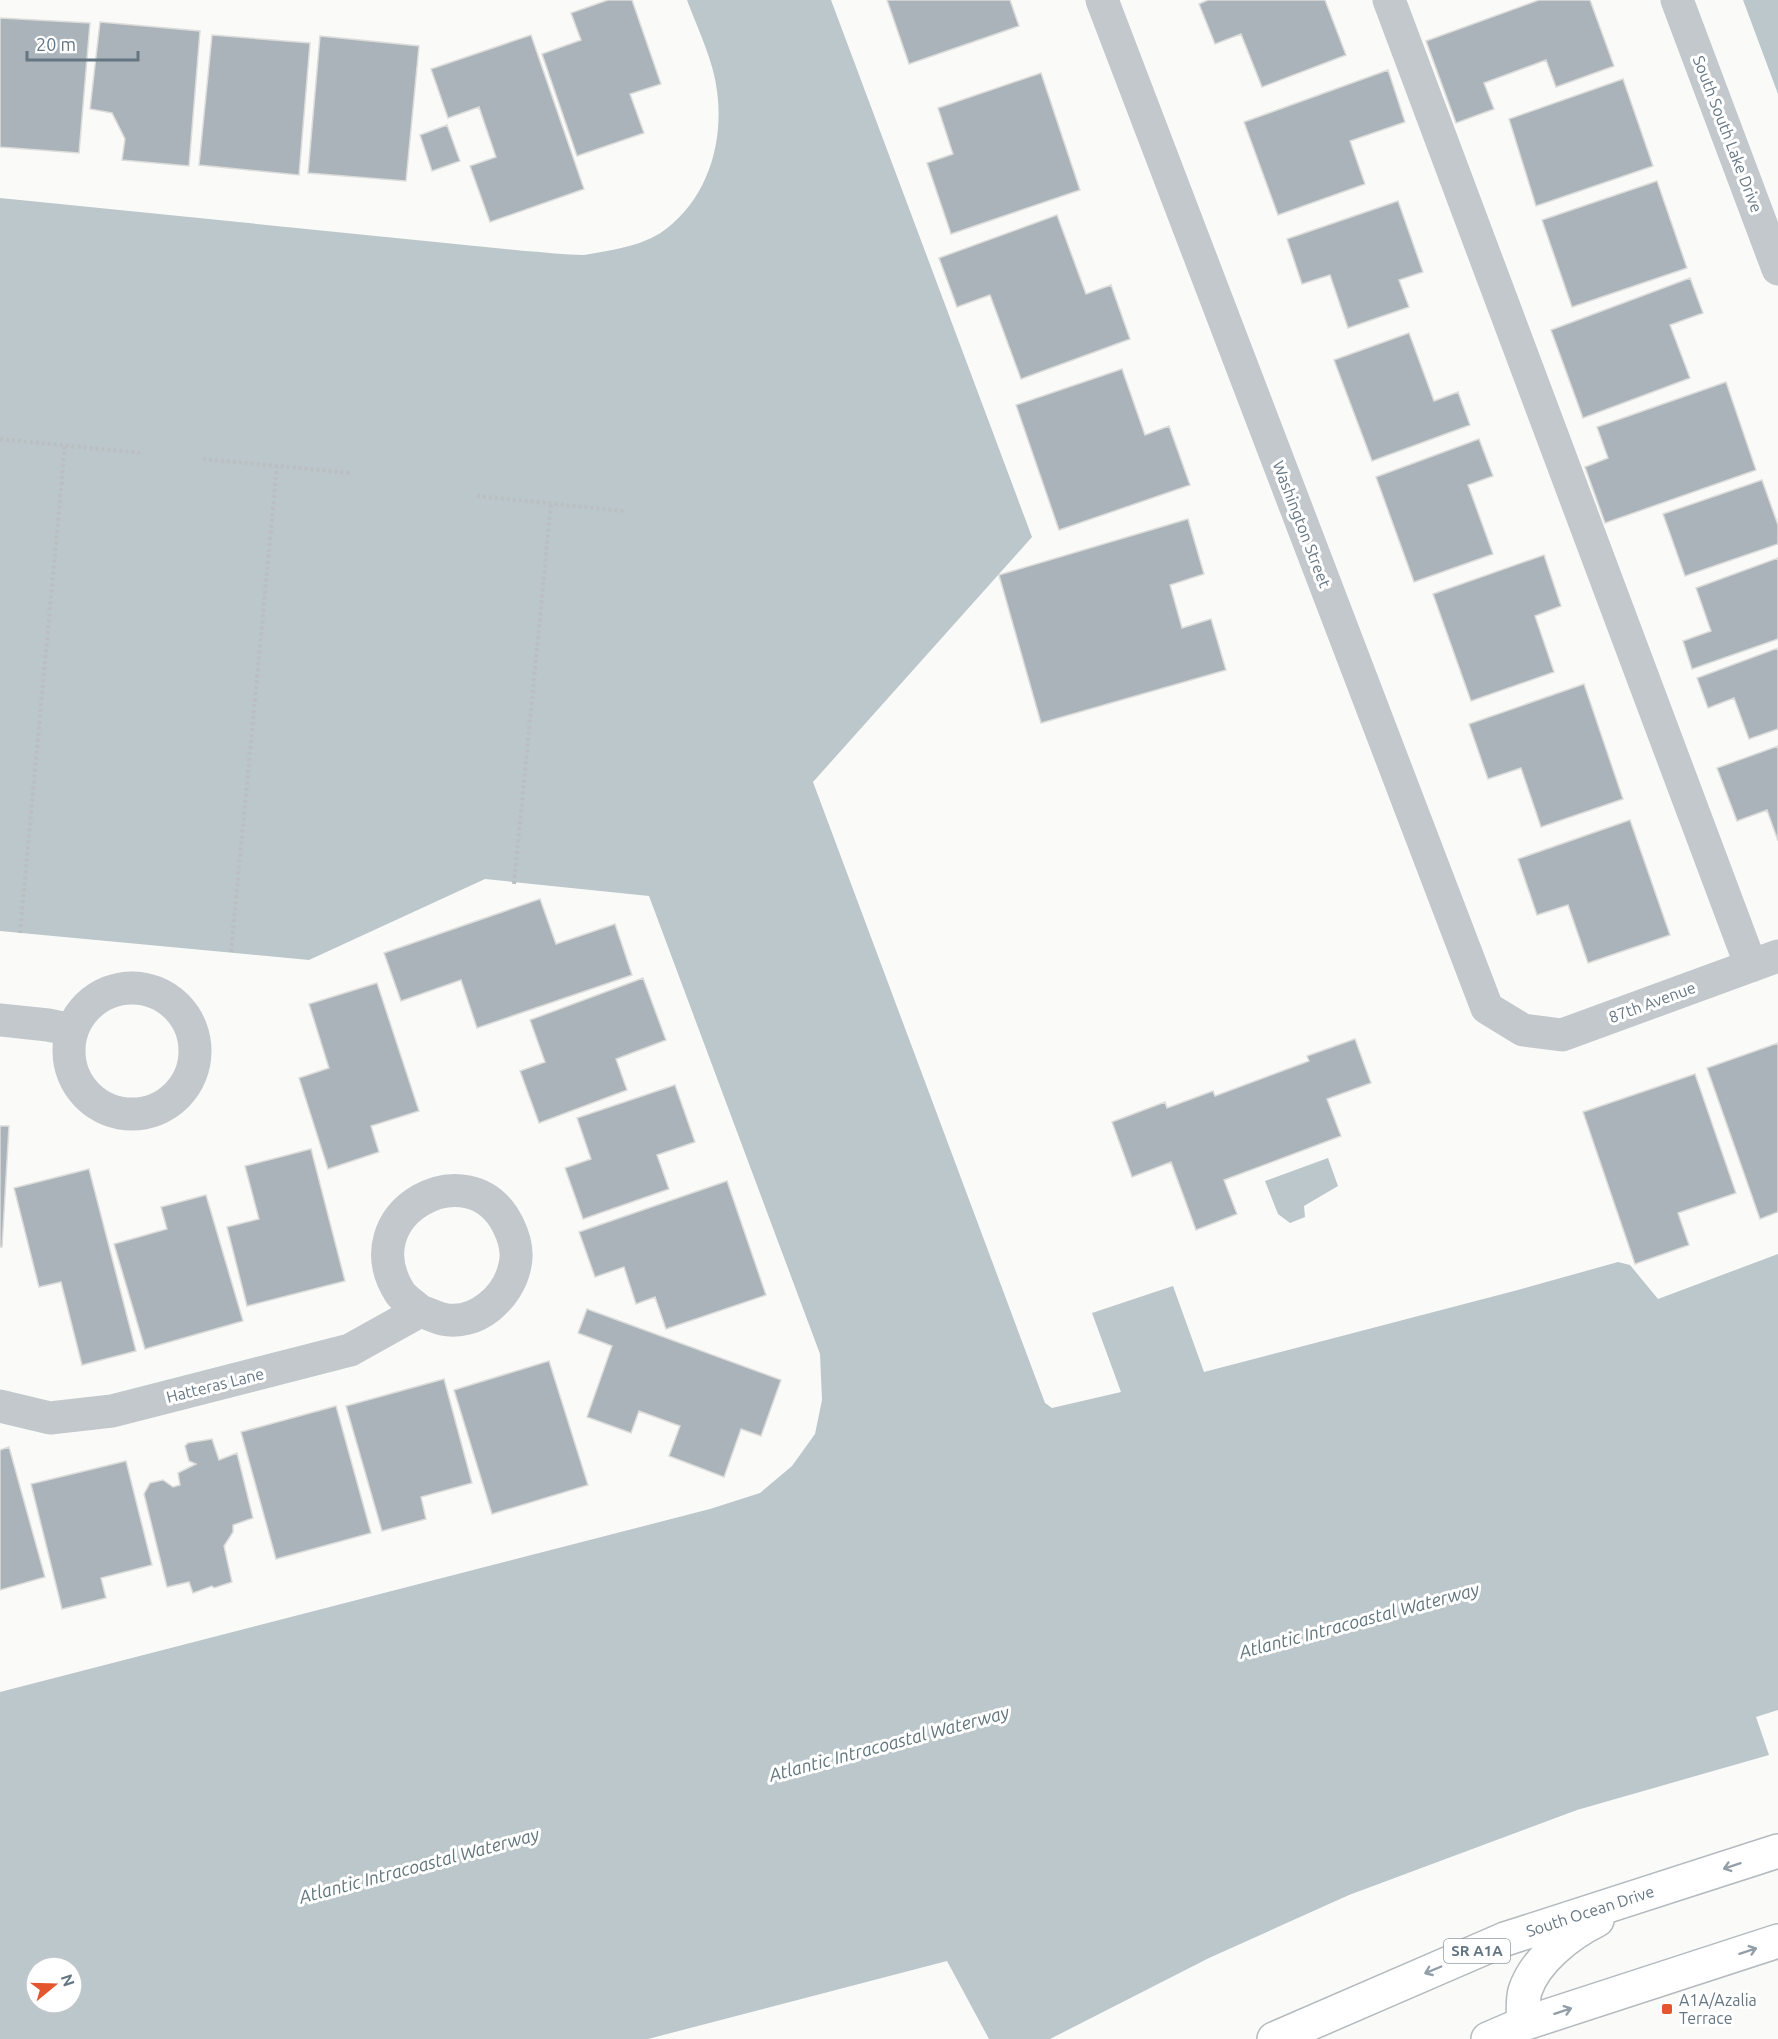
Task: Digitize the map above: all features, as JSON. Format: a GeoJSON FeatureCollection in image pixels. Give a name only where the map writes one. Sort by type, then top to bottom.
{"type":"FeatureCollection","features":[{"type":"Feature","properties":{"kind":"main road","name":"South Ocean Drive"},"geometry":{"type":"LineString","coordinates":[[1274,2039],[1505,1939],[1778,1851]]}},
{"type":"Feature","properties":{"kind":"main road"},"geometry":{"type":"LineString","coordinates":[[1525,2031],[1525,1992],[1536,1970],[1560,1944],[1594,1922],[1686,1881]]}},
{"type":"Feature","properties":{"kind":"main road"},"geometry":{"type":"LineString","coordinates":[[1488,2039],[1525,2031],[1778,1941]]}},
{"type":"Feature","properties":{"kind":"street","name":"Washington Street"},"geometry":{"type":"LineString","coordinates":[[1102,0],[1487,1008],[1524,1030]]}},
{"type":"Feature","properties":{"kind":"street"},"geometry":{"type":"LineString","coordinates":[[1389,0],[1765,961]]}},
{"type":"Feature","properties":{"kind":"street","name":"South South Lake Drive"},"geometry":{"type":"LineString","coordinates":[[1677,0],[1778,269]]}},
{"type":"Feature","properties":{"kind":"street","name":"87th Avenue"},"geometry":{"type":"LineString","coordinates":[[1524,1030],[1562,1035],[1765,961]]}},
{"type":"Feature","properties":{"kind":"street"},"geometry":{"type":"LineString","coordinates":[[0,1020],[72,1030]]}},
{"type":"Feature","properties":{"kind":"street","name":"Hatteras Lane"},"geometry":{"type":"LineString","coordinates":[[0,1406],[50,1418],[112,1411],[350,1350],[420,1311]]}},
{"type":"Feature","properties":{"kind":"path"},"geometry":{"type":"LineString","coordinates":[[0,440],[140,453]]}},
{"type":"Feature","properties":{"kind":"path"},"geometry":{"type":"LineString","coordinates":[[20,933],[65,446]]}},
{"type":"Feature","properties":{"kind":"path"},"geometry":{"type":"LineString","coordinates":[[203,459],[350,473]]}},
{"type":"Feature","properties":{"kind":"path"},"geometry":{"type":"LineString","coordinates":[[231,952],[277,466]]}},
{"type":"Feature","properties":{"kind":"path"},"geometry":{"type":"LineString","coordinates":[[477,496],[624,511]]}},
{"type":"Feature","properties":{"kind":"path"},"geometry":{"type":"LineString","coordinates":[[514,884],[551,504]]}},
{"type":"Feature","properties":{"kind":"water","name":"Atlantic Intracoastal Waterway"},"geometry":{"type":"Polygon","coordinates":[[[687,0],[831,0],[1032,537],[813,782],[1045,1403],[1052,1408],[1121,1392],[1092,1313],[1173,1286],[1204,1372],[1618,1262],[1630,1265],[1658,1299],[1778,1254],[1778,1710],[1756,1717],[1769,1755],[1577,1810],[1349,1895],[1209,1958],[1050,2039],[989,2039],[947,1961],[648,2039],[0,2039],[0,1692],[710,1509],[760,1493],[792,1466],[815,1434],[822,1400],[820,1354],[649,896],[485,879],[309,960],[0,931],[0,198],[525,251],[584,255],[607,251],[646,241],[660,234],[681,216],[702,185],[710,167],[718,130],[717,91],[709,57],[687,0]]]}},
{"type":"Feature","properties":{"kind":"water"},"geometry":{"type":"Polygon","coordinates":[[[1743,0],[1778,0],[1778,94],[1746,8],[1743,0]]]}},
{"type":"Feature","properties":{"kind":"water"},"geometry":{"type":"Polygon","coordinates":[[[1328,1158],[1338,1186],[1304,1206],[1305,1217],[1290,1223],[1278,1214],[1265,1181],[1328,1158]]]}},
{"type":"Feature","properties":{"kind":"building"},"geometry":{"type":"Polygon","coordinates":[[[608,0],[632,0],[661,84],[630,94],[644,133],[577,156],[542,54],[581,40],[571,13],[608,0]]]}},
{"type":"Feature","properties":{"kind":"building"},"geometry":{"type":"Polygon","coordinates":[[[887,0],[1010,0],[1019,26],[909,64],[887,0]]]}},
{"type":"Feature","properties":{"kind":"building"},"geometry":{"type":"Polygon","coordinates":[[[1208,0],[1325,0],[1346,55],[1262,87],[1241,34],[1215,44],[1199,4],[1208,0]]]}},
{"type":"Feature","properties":{"kind":"building"},"geometry":{"type":"Polygon","coordinates":[[[1539,0],[1590,0],[1614,66],[1556,87],[1546,60],[1484,83],[1494,109],[1456,123],[1426,41],[1539,0]]]}},
{"type":"Feature","properties":{"kind":"building"},"geometry":{"type":"Polygon","coordinates":[[[0,18],[90,23],[79,153],[0,147],[0,18]]]}},
{"type":"Feature","properties":{"kind":"building"},"geometry":{"type":"Polygon","coordinates":[[[100,22],[200,31],[189,166],[122,160],[125,139],[112,113],[90,109],[100,22]]]}},
{"type":"Feature","properties":{"kind":"building"},"geometry":{"type":"Polygon","coordinates":[[[212,35],[310,43],[299,175],[199,165],[212,35]]]}},
{"type":"Feature","properties":{"kind":"building"},"geometry":{"type":"Polygon","coordinates":[[[531,35],[584,189],[490,222],[470,166],[496,157],[479,107],[448,118],[431,69],[531,35]]]}},
{"type":"Feature","properties":{"kind":"building"},"geometry":{"type":"Polygon","coordinates":[[[320,36],[419,46],[406,181],[308,173],[320,36]]]}},
{"type":"Feature","properties":{"kind":"building"},"geometry":{"type":"Polygon","coordinates":[[[1388,70],[1405,122],[1350,141],[1365,184],[1278,215],[1244,122],[1388,70]]]}},
{"type":"Feature","properties":{"kind":"building"},"geometry":{"type":"Polygon","coordinates":[[[1041,73],[1080,190],[951,234],[927,163],[953,154],[938,108],[1041,73]]]}},
{"type":"Feature","properties":{"kind":"building"},"geometry":{"type":"Polygon","coordinates":[[[1623,79],[1653,166],[1536,206],[1509,119],[1623,79]]]}},
{"type":"Feature","properties":{"kind":"building"},"geometry":{"type":"Polygon","coordinates":[[[447,125],[460,161],[432,171],[420,135],[447,125]]]}},
{"type":"Feature","properties":{"kind":"building"},"geometry":{"type":"Polygon","coordinates":[[[1657,181],[1687,268],[1572,307],[1542,220],[1657,181]]]}},
{"type":"Feature","properties":{"kind":"building"},"geometry":{"type":"Polygon","coordinates":[[[1398,201],[1423,272],[1399,280],[1409,307],[1348,328],[1330,275],[1302,284],[1287,239],[1398,201]]]}},
{"type":"Feature","properties":{"kind":"building"},"geometry":{"type":"Polygon","coordinates":[[[1057,215],[1086,294],[1111,285],[1130,339],[1021,379],[990,295],[957,307],[939,258],[1057,215]]]}},
{"type":"Feature","properties":{"kind":"building"},"geometry":{"type":"Polygon","coordinates":[[[1690,278],[1703,313],[1670,325],[1690,378],[1583,418],[1551,330],[1690,278]]]}},
{"type":"Feature","properties":{"kind":"building"},"geometry":{"type":"Polygon","coordinates":[[[1409,333],[1434,401],[1458,392],[1470,425],[1372,461],[1334,360],[1409,333]]]}},
{"type":"Feature","properties":{"kind":"building"},"geometry":{"type":"Polygon","coordinates":[[[1122,369],[1145,435],[1169,426],[1190,485],[1059,530],[1016,405],[1122,369]]]}},
{"type":"Feature","properties":{"kind":"building"},"geometry":{"type":"Polygon","coordinates":[[[1726,382],[1756,470],[1605,523],[1585,467],[1608,458],[1597,427],[1726,382]]]}},
{"type":"Feature","properties":{"kind":"building"},"geometry":{"type":"Polygon","coordinates":[[[1479,439],[1493,476],[1468,485],[1493,554],[1414,582],[1376,477],[1479,439]]]}},
{"type":"Feature","properties":{"kind":"building"},"geometry":{"type":"Polygon","coordinates":[[[1762,480],[1778,525],[1778,544],[1685,576],[1663,514],[1762,480]]]}},
{"type":"Feature","properties":{"kind":"building"},"geometry":{"type":"Polygon","coordinates":[[[1188,519],[1204,574],[1170,585],[1182,628],[1211,619],[1226,670],[1041,723],[999,575],[1188,519]]]}},
{"type":"Feature","properties":{"kind":"building"},"geometry":{"type":"Polygon","coordinates":[[[1544,555],[1561,606],[1535,616],[1554,672],[1471,701],[1433,594],[1544,555]]]}},
{"type":"Feature","properties":{"kind":"building"},"geometry":{"type":"Polygon","coordinates":[[[1778,558],[1778,639],[1692,669],[1683,641],[1711,631],[1696,588],[1778,558]]]}},
{"type":"Feature","properties":{"kind":"building"},"geometry":{"type":"Polygon","coordinates":[[[1778,648],[1778,729],[1749,739],[1734,698],[1708,708],[1697,678],[1778,648]]]}},
{"type":"Feature","properties":{"kind":"building"},"geometry":{"type":"Polygon","coordinates":[[[1584,684],[1623,799],[1541,827],[1521,768],[1488,779],[1469,724],[1584,684]]]}},
{"type":"Feature","properties":{"kind":"building"},"geometry":{"type":"Polygon","coordinates":[[[1778,746],[1778,841],[1767,810],[1737,821],[1717,768],[1778,746]]]}},
{"type":"Feature","properties":{"kind":"building"},"geometry":{"type":"Polygon","coordinates":[[[1630,820],[1670,935],[1588,963],[1568,905],[1537,915],[1518,859],[1630,820]]]}},
{"type":"Feature","properties":{"kind":"building"},"geometry":{"type":"Polygon","coordinates":[[[540,899],[556,944],[615,924],[632,975],[477,1028],[461,980],[401,1001],[384,953],[540,899]]]}},
{"type":"Feature","properties":{"kind":"building"},"geometry":{"type":"Polygon","coordinates":[[[643,978],[666,1040],[616,1059],[627,1090],[539,1123],[520,1071],[545,1062],[530,1020],[643,978]]]}},
{"type":"Feature","properties":{"kind":"building"},"geometry":{"type":"Polygon","coordinates":[[[377,983],[419,1111],[371,1126],[379,1152],[328,1169],[299,1078],[329,1068],[309,1004],[377,983]]]}},
{"type":"Feature","properties":{"kind":"building"},"geometry":{"type":"Polygon","coordinates":[[[1355,1039],[1371,1083],[1327,1099],[1341,1136],[1224,1180],[1237,1214],[1196,1230],[1171,1162],[1132,1177],[1112,1122],[1165,1102],[1167,1108],[1213,1091],[1215,1096],[1309,1061],[1307,1056],[1355,1039]]]}},
{"type":"Feature","properties":{"kind":"building"},"geometry":{"type":"Polygon","coordinates":[[[1778,1043],[1778,1212],[1760,1219],[1707,1068],[1778,1043]]]}},
{"type":"Feature","properties":{"kind":"building"},"geometry":{"type":"Polygon","coordinates":[[[1695,1074],[1736,1193],[1678,1213],[1689,1245],[1635,1264],[1583,1112],[1695,1074]]]}},
{"type":"Feature","properties":{"kind":"building"},"geometry":{"type":"Polygon","coordinates":[[[675,1085],[695,1142],[657,1155],[669,1189],[583,1219],[565,1168],[591,1159],[577,1118],[675,1085]]]}},
{"type":"Feature","properties":{"kind":"building"},"geometry":{"type":"Polygon","coordinates":[[[0,1126],[9,1126],[2,1247],[0,1247],[0,1126]]]}},
{"type":"Feature","properties":{"kind":"building"},"geometry":{"type":"Polygon","coordinates":[[[311,1149],[345,1281],[247,1306],[227,1227],[259,1219],[245,1166],[311,1149]]]}},
{"type":"Feature","properties":{"kind":"building"},"geometry":{"type":"Polygon","coordinates":[[[89,1169],[136,1351],[82,1365],[61,1282],[39,1287],[14,1188],[89,1169]]]}},
{"type":"Feature","properties":{"kind":"building"},"geometry":{"type":"Polygon","coordinates":[[[727,1181],[766,1295],[666,1329],[655,1297],[636,1304],[624,1267],[595,1277],[579,1232],[727,1181]]]}},
{"type":"Feature","properties":{"kind":"building"},"geometry":{"type":"Polygon","coordinates":[[[206,1195],[243,1321],[145,1349],[114,1244],[167,1229],[161,1207],[206,1195]]]}},
{"type":"Feature","properties":{"kind":"building"},"geometry":{"type":"Polygon","coordinates":[[[587,1309],[781,1380],[761,1436],[741,1429],[724,1477],[669,1456],[680,1426],[639,1411],[631,1433],[587,1417],[612,1346],[578,1333],[587,1309]]]}},
{"type":"Feature","properties":{"kind":"building"},"geometry":{"type":"Polygon","coordinates":[[[549,1361],[588,1485],[492,1514],[454,1390],[549,1361]]]}},
{"type":"Feature","properties":{"kind":"building"},"geometry":{"type":"Polygon","coordinates":[[[444,1379],[472,1483],[421,1497],[426,1519],[382,1531],[346,1406],[444,1379]]]}},
{"type":"Feature","properties":{"kind":"building"},"geometry":{"type":"Polygon","coordinates":[[[336,1406],[371,1533],[276,1559],[241,1432],[336,1406]]]}},
{"type":"Feature","properties":{"kind":"building"},"geometry":{"type":"Polygon","coordinates":[[[212,1439],[219,1460],[237,1453],[253,1518],[233,1525],[233,1532],[224,1546],[232,1582],[193,1593],[189,1582],[167,1587],[144,1494],[150,1483],[163,1480],[173,1487],[180,1485],[178,1473],[196,1464],[189,1461],[185,1446],[188,1443],[212,1439]]]}},
{"type":"Feature","properties":{"kind":"building"},"geometry":{"type":"Polygon","coordinates":[[[9,1447],[45,1577],[0,1590],[0,1450],[9,1447]]]}},
{"type":"Feature","properties":{"kind":"building"},"geometry":{"type":"Polygon","coordinates":[[[126,1461],[152,1565],[101,1578],[106,1598],[62,1609],[31,1484],[126,1461]]]}},
{"type":"Feature","properties":{"kind":"place","name":"A1A/Azalia Terrace"},"geometry":{"type":"Point","coordinates":[1667,2009]}}]}
